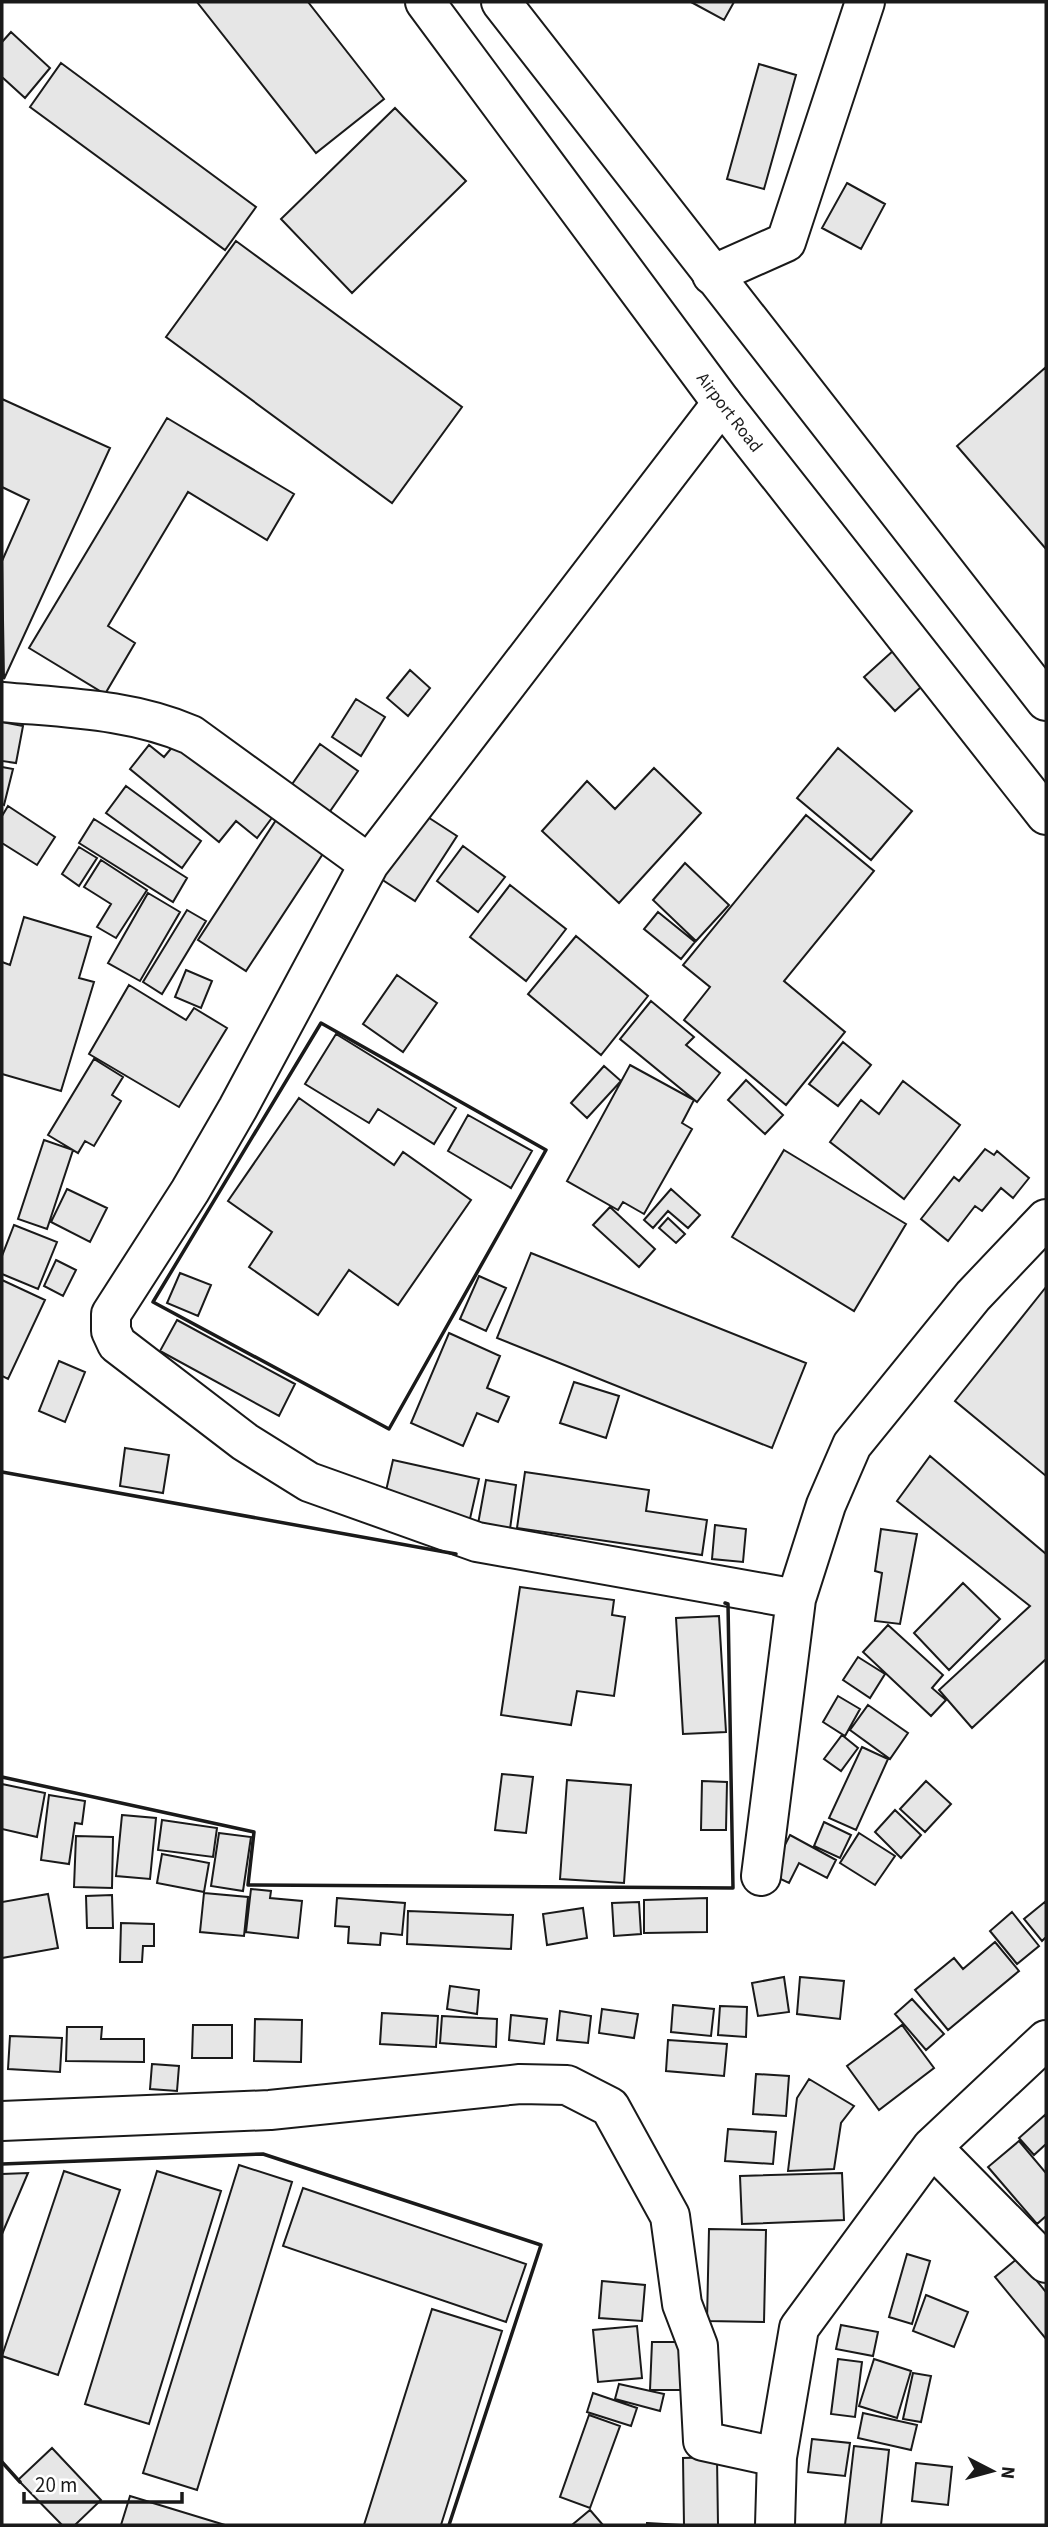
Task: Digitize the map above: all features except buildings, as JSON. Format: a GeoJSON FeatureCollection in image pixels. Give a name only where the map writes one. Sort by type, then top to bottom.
{"type":"FeatureCollection","features":[{"type":"Feature","properties":{"kind":"street","name":"Airport Road"},"geometry":{"type":"LineString","coordinates":[[425,2],[722,404],[1046,815]]}},
{"type":"Feature","properties":{"kind":"street"},"geometry":{"type":"LineString","coordinates":[[501,2],[1046,701]]}},
{"type":"Feature","properties":{"kind":"street"},"geometry":{"type":"LineString","coordinates":[[712,275],[786,242],[864,2]]}},
{"type":"Feature","properties":{"kind":"street"},"geometry":{"type":"LineString","coordinates":[[722,404],[369,864],[238,1108],[111,1314],[111,1331],[117,1344],[245,1442],[310,1482],[477,1542],[796,1598]]}},
{"type":"Feature","properties":{"kind":"street"},"geometry":{"type":"LineString","coordinates":[[2,702],[131,714],[161,722],[191,735],[369,864]]}},
{"type":"Feature","properties":{"kind":"street"},"geometry":{"type":"LineString","coordinates":[[761,1876],[796,1598],[826,1505],[852,1445],[973,1296],[1046,1219]]}},
{"type":"Feature","properties":{"kind":"street"},"geometry":{"type":"LineString","coordinates":[[775,2525],[778,2457],[799,2328],[932,2147],[1046,2040]]}},
{"type":"Feature","properties":{"kind":"street"},"geometry":{"type":"LineString","coordinates":[[2,2121],[270,2110],[520,2084],[567,2085],[610,2107],[670,2216],[682,2304],[698,2346],[703,2441],[778,2457]]}},
{"type":"Feature","properties":{"kind":"street"},"geometry":{"type":"LineString","coordinates":[[932,2147],[1046,2263]]}},
{"type":"Feature","properties":{"kind":"wall"},"geometry":{"type":"LineString","coordinates":[[321,1023],[546,1150],[389,1429],[153,1302],[321,1023]]}},
{"type":"Feature","properties":{"kind":"wall"},"geometry":{"type":"LineString","coordinates":[[2,1472],[456,1554]]}},
{"type":"Feature","properties":{"kind":"wall"},"geometry":{"type":"LineString","coordinates":[[2,1777],[254,1832],[248,1885],[733,1888],[728,1604],[725,1603]]}},
{"type":"Feature","properties":{"kind":"wall"},"geometry":{"type":"LineString","coordinates":[[2,2164],[263,2154],[541,2245],[449,2525]]}},
{"type":"Feature","properties":{"kind":"wall"},"geometry":{"type":"LineString","coordinates":[[2,2462],[20,2482]]}}]}
